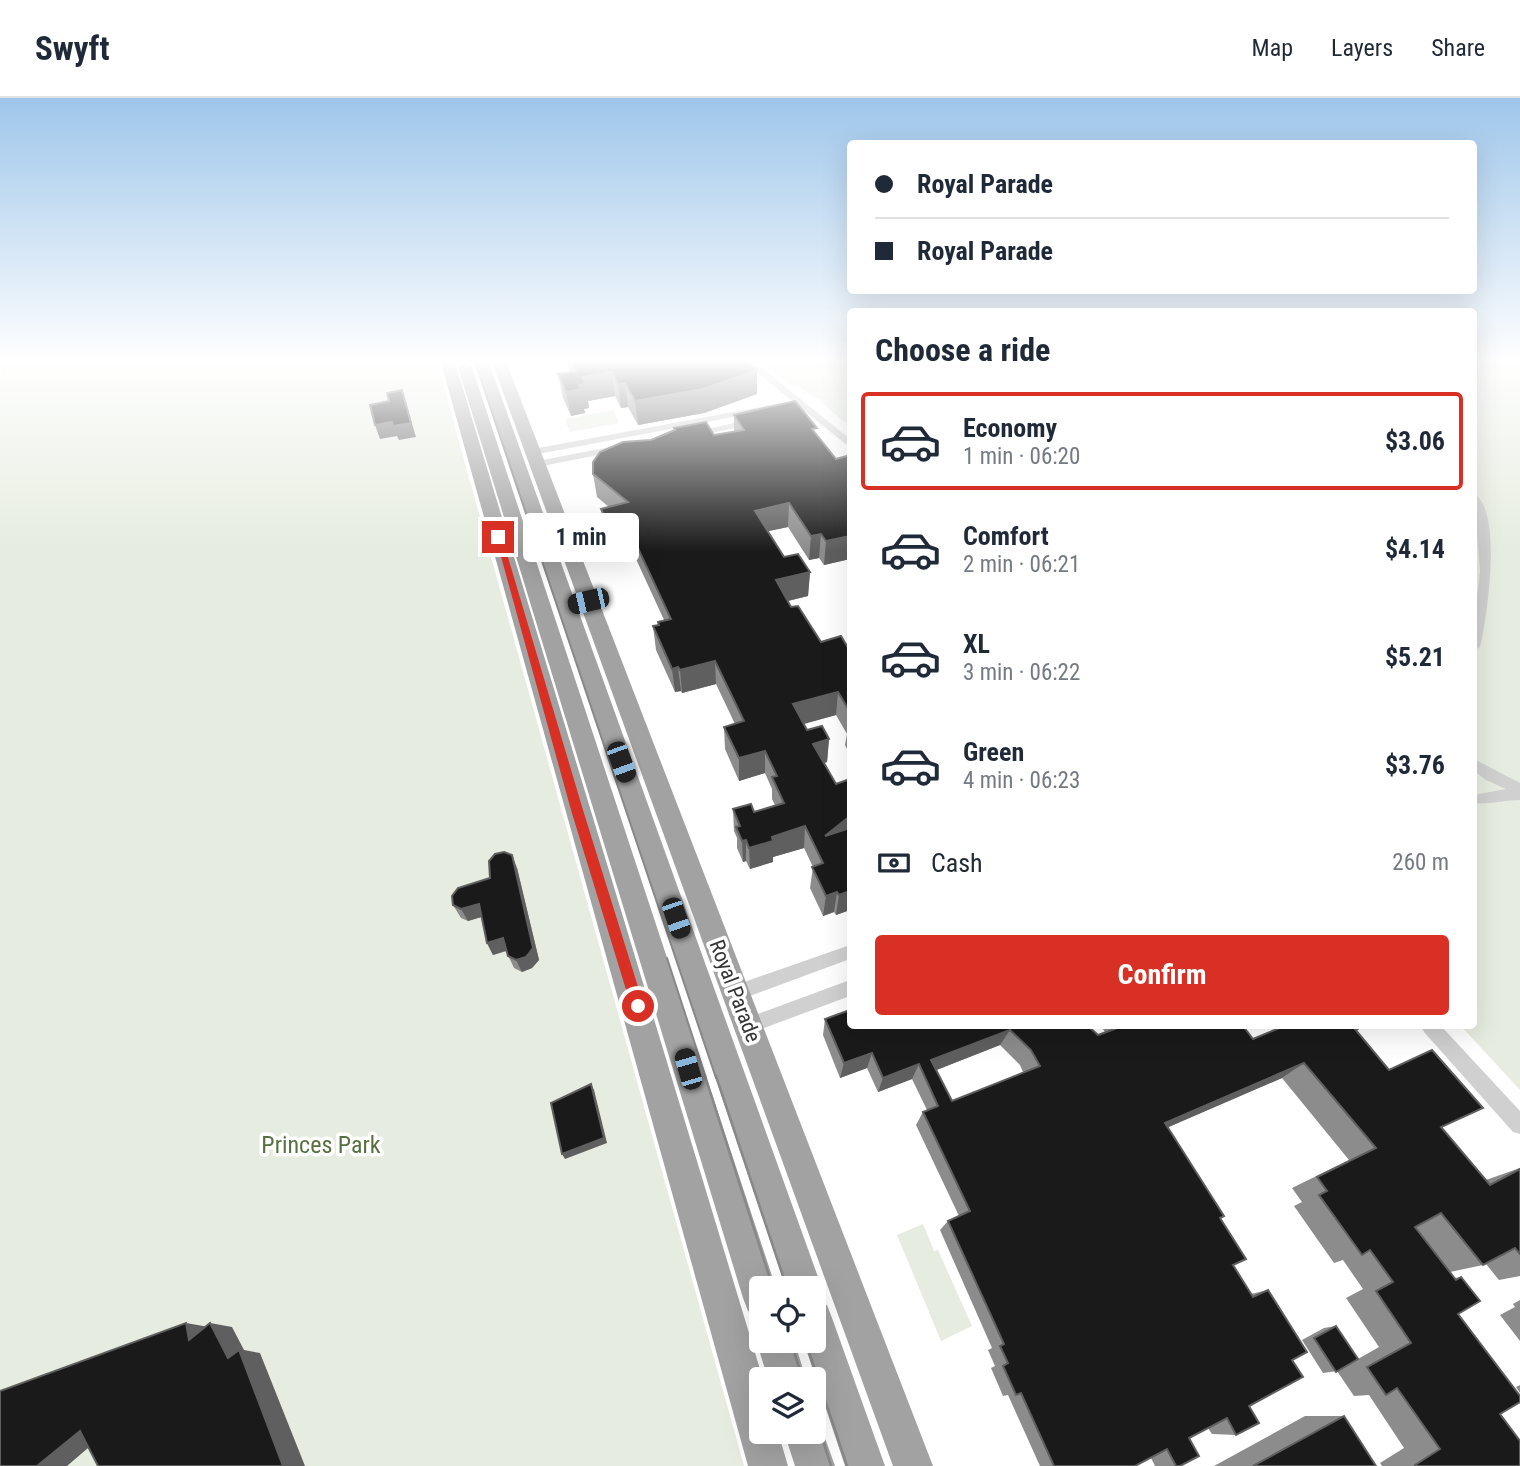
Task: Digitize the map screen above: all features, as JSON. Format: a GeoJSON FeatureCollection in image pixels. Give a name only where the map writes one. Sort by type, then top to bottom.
{"type":"FeatureCollection","features":[{"type":"Feature","properties":{"kind":"highway","name":"Royal Parade"},"geometry":{"type":"LineString","coordinates":[[481,423],[506,464],[578,603],[736,993],[724,1021],[913,1466]]}},
{"type":"Feature","properties":{"kind":"highway","name":"Royal Parade"},"geometry":{"type":"LineString","coordinates":[[496,423],[532,614],[577,810],[753,1276]]}},
{"type":"Feature","properties":{"kind":"highway","name":"Royal Parade"},"geometry":{"type":"LineString","coordinates":[[503,423],[506,464]]}},
{"type":"Feature","properties":{"kind":"highway","name":"Royal Parade"},"geometry":{"type":"LineString","coordinates":[[578,603],[724,1021],[800,1276]]}},
{"type":"Feature","properties":{"kind":"highway","name":"Royal Parade"},"geometry":{"type":"LineString","coordinates":[[532,614],[604,802],[768,1466]]}},
{"type":"Feature","properties":{"kind":"highway"},"geometry":{"type":"LineString","coordinates":[[577,810],[604,802]]}},
{"type":"Feature","properties":{"kind":"highway"},"geometry":{"type":"LineString","coordinates":[[661,1032],[724,1021]]}},
{"type":"Feature","properties":{"kind":"highway"},"geometry":{"type":"LineString","coordinates":[[826,1353],[864,1466]]}},
{"type":"Feature","properties":{"kind":"highway"},"geometry":{"type":"LineString","coordinates":[[808,1444],[815,1466]]}},
{"type":"Feature","properties":{"kind":"street"},"geometry":{"type":"LineString","coordinates":[[506,464],[566,446],[689,423]]}},
{"type":"Feature","properties":{"kind":"street"},"geometry":{"type":"LineString","coordinates":[[682,436],[751,423]]}},
{"type":"Feature","properties":{"kind":"street"},"geometry":{"type":"LineString","coordinates":[[825,423],[847,441]]}},
{"type":"Feature","properties":{"kind":"street"},"geometry":{"type":"LineString","coordinates":[[566,446],[570,457]]}},
{"type":"Feature","properties":{"kind":"street"},"geometry":{"type":"LineString","coordinates":[[506,464],[570,457],[630,446]]}},
{"type":"Feature","properties":{"kind":"street"},"geometry":{"type":"LineString","coordinates":[[1477,508],[1481,523],[1485,572],[1477,632]]}},
{"type":"Feature","properties":{"kind":"street"},"geometry":{"type":"LineString","coordinates":[[1477,767],[1520,792]]}},
{"type":"Feature","properties":{"kind":"street"},"geometry":{"type":"LineString","coordinates":[[1477,773],[1481,783],[1477,797]]}},
{"type":"Feature","properties":{"kind":"street"},"geometry":{"type":"LineString","coordinates":[[1477,801],[1520,792]]}},
{"type":"Feature","properties":{"kind":"street"},"geometry":{"type":"LineString","coordinates":[[736,993],[847,953]]}},
{"type":"Feature","properties":{"kind":"street"},"geometry":{"type":"LineString","coordinates":[[724,1021],[847,989]]}},
{"type":"Feature","properties":{"kind":"street"},"geometry":{"type":"LineString","coordinates":[[1433,1029],[1520,1125]]}},
{"type":"Feature","properties":{"kind":"green space","name":"Princes Park"},"geometry":{"type":"Polygon","coordinates":[[[0,423],[454,423],[744,1466],[0,1466],[0,423]]]}},
{"type":"Feature","properties":{"kind":"green space"},"geometry":{"type":"Polygon","coordinates":[[[566,423],[619,423],[570,432],[566,423]]]}},
{"type":"Feature","properties":{"kind":"green space"},"geometry":{"type":"Polygon","coordinates":[[[1477,423],[1520,423],[1520,1090],[1464,1029],[1477,1029],[1477,423]]]}},
{"type":"Feature","properties":{"kind":"green space"},"geometry":{"type":"Polygon","coordinates":[[[923,1224],[934,1251],[938,1250],[972,1326],[941,1341],[897,1235],[923,1224]]]}},
{"type":"Feature","properties":{"kind":"building"},"geometry":{"type":"Polygon","coordinates":[[[392,423],[411,423],[393,426],[392,423]]]}},
{"type":"Feature","properties":{"kind":"building"},"geometry":{"type":"Polygon","coordinates":[[[702,423],[707,423],[714,435],[744,430],[739,423],[813,423],[817,428],[812,429],[836,459],[847,456],[847,537],[826,541],[821,534],[811,536],[789,503],[755,511],[784,557],[798,554],[810,572],[776,580],[791,607],[798,606],[821,642],[841,636],[847,646],[847,707],[838,692],[793,704],[807,730],[822,726],[829,739],[813,744],[836,784],[847,780],[847,818],[825,836],[847,829],[847,892],[839,895],[837,892],[826,896],[812,867],[823,863],[805,826],[772,837],[773,841],[749,848],[746,840],[742,841],[736,827],[740,826],[733,809],[751,804],[754,812],[784,803],[772,777],[777,776],[765,751],[739,758],[724,727],[744,721],[715,661],[680,670],[678,667],[672,669],[653,626],[671,619],[632,535],[614,538],[601,509],[628,502],[593,474],[593,462],[600,452],[623,442],[651,440],[675,430],[674,428],[702,423]]]}},
{"type":"Feature","properties":{"kind":"building"},"geometry":{"type":"Polygon","coordinates":[[[504,852],[512,855],[533,948],[526,957],[516,960],[508,956],[503,938],[487,943],[479,904],[461,909],[453,905],[452,896],[458,888],[490,878],[489,861],[495,854],[504,852]]]}},
{"type":"Feature","properties":{"kind":"building"},"geometry":{"type":"Polygon","coordinates":[[[847,1011],[847,1029],[1091,1029],[1098,1035],[1115,1029],[1245,1029],[1253,1039],[1277,1029],[1355,1029],[1389,1070],[1432,1050],[1483,1108],[1441,1127],[1490,1185],[1520,1169],[1520,1254],[1515,1248],[1483,1265],[1441,1213],[1415,1227],[1456,1280],[1461,1277],[1480,1301],[1458,1314],[1520,1396],[1520,1402],[1500,1414],[1520,1441],[1520,1466],[1415,1466],[1440,1449],[1397,1388],[1386,1395],[1367,1367],[1411,1343],[1376,1291],[1393,1282],[1370,1250],[1362,1255],[1319,1195],[1327,1191],[1317,1177],[1376,1148],[1304,1063],[1165,1123],[1224,1216],[1220,1218],[1246,1259],[1233,1265],[1253,1297],[1268,1290],[1307,1352],[1292,1360],[1303,1377],[1249,1406],[1259,1423],[1236,1435],[1227,1418],[1189,1438],[1199,1456],[1180,1466],[1176,1466],[1167,1449],[1135,1466],[1054,1466],[1021,1393],[1016,1395],[1003,1366],[1008,1363],[1000,1346],[1004,1344],[948,1221],[970,1211],[923,1112],[938,1106],[919,1064],[883,1078],[872,1053],[844,1063],[825,1019],[847,1011]],[[1010,1030],[931,1060],[952,1101],[1040,1066],[1031,1050],[1010,1030]]]}},
{"type":"Feature","properties":{"kind":"building"},"geometry":{"type":"Polygon","coordinates":[[[591,1084],[604,1138],[562,1154],[551,1103],[591,1084]]]}},
{"type":"Feature","properties":{"kind":"building"},"geometry":{"type":"Polygon","coordinates":[[[186,1323],[189,1340],[210,1323],[228,1358],[239,1350],[283,1466],[98,1466],[80,1431],[37,1466],[0,1466],[0,1391],[186,1323]]]}},
{"type":"Feature","properties":{"kind":"building"},"geometry":{"type":"Polygon","coordinates":[[[1336,1326],[1358,1359],[1336,1372],[1314,1338],[1336,1326]]]}},
{"type":"Feature","properties":{"kind":"building"},"geometry":{"type":"Polygon","coordinates":[[[1344,1416],[1376,1466],[1253,1466],[1344,1416]]]}},
{"type":"Feature","properties":{"kind":"tram line"},"geometry":{"type":"LineString","coordinates":[[495,423],[716,1078]]}},
{"type":"Feature","properties":{"kind":"tram line"},"geometry":{"type":"LineString","coordinates":[[667,958],[706,1078]]}},
{"type":"Feature","properties":{"kind":"tram line"},"geometry":{"type":"LineString","coordinates":[[705,1076],[769,1276]]}},
{"type":"Feature","properties":{"kind":"tram line"},"geometry":{"type":"LineString","coordinates":[[716,1076],[783,1276]]}},
{"type":"Feature","properties":{"kind":"tram line"},"geometry":{"type":"LineString","coordinates":[[794,1353],[799,1367]]}},
{"type":"Feature","properties":{"kind":"tram line"},"geometry":{"type":"LineString","coordinates":[[809,1353],[847,1466]]}},
{"type":"Feature","properties":{"kind":"tram line"},"geometry":{"type":"LineString","coordinates":[[824,1444],[831,1466]]}},
{"type":"Feature","properties":{"kind":"route"},"geometry":{"type":"LineString","coordinates":[[498,537],[577,810],[638,1006]]}}]}
